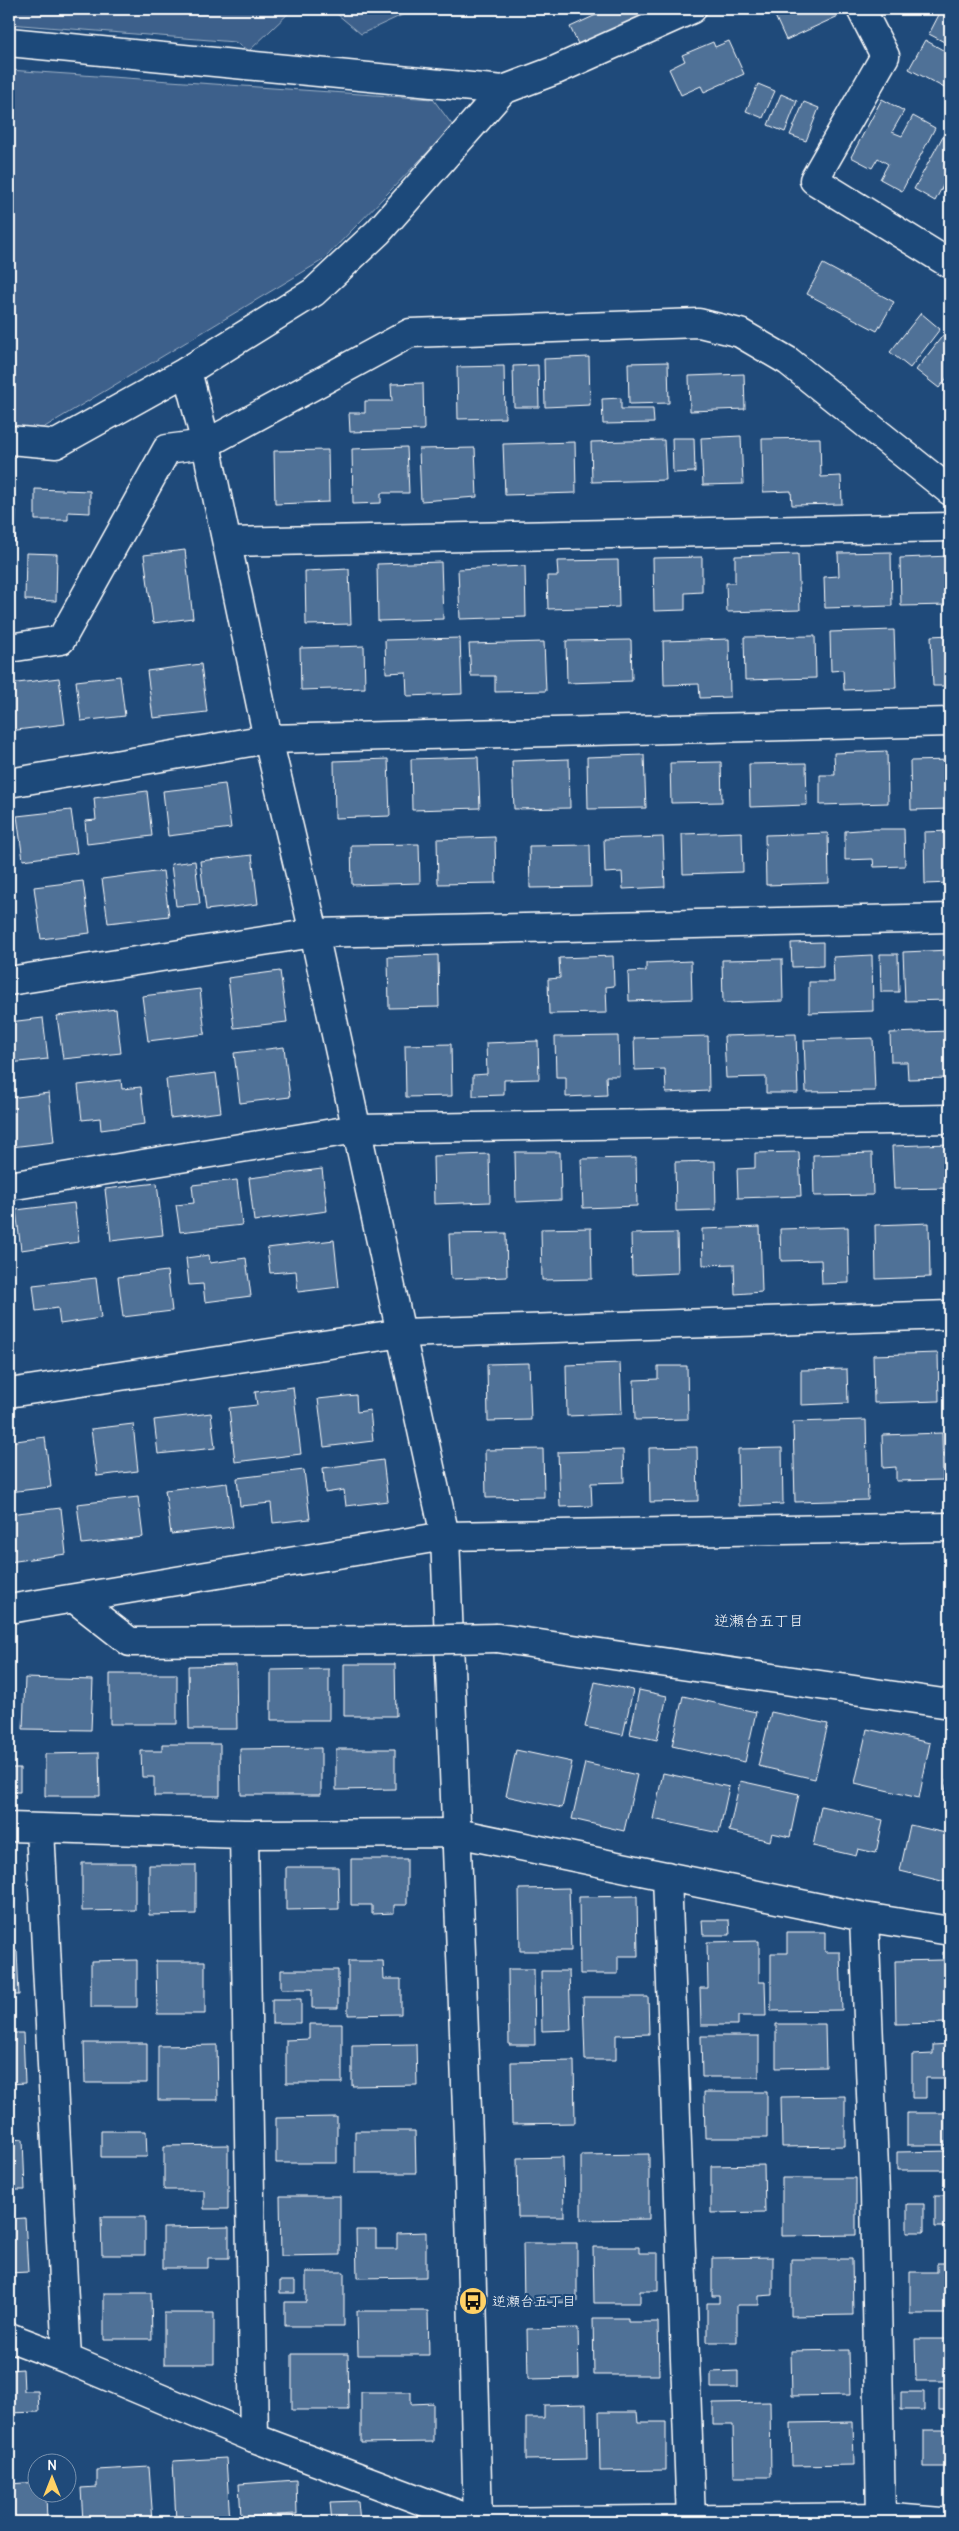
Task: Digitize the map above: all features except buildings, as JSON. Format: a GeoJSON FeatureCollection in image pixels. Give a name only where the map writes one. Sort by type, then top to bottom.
{"type":"FeatureCollection","features":[{"type":"Feature","properties":{"kind":"street"},"geometry":{"type":"LineString","coordinates":[[9,42],[503,90],[556,70],[692,9]]}},
{"type":"Feature","properties":{"kind":"street"},"geometry":{"type":"LineString","coordinates":[[861,9],[885,56],[814,180],[950,264]]}},
{"type":"Feature","properties":{"kind":"street"},"geometry":{"type":"LineString","coordinates":[[9,440],[56,444],[187,371],[314,292],[378,232],[503,90]]}},
{"type":"Feature","properties":{"kind":"street"},"geometry":{"type":"LineString","coordinates":[[9,648],[61,640],[167,449],[206,444],[410,333],[698,323],[740,333],[788,361],[950,491]]}},
{"type":"Feature","properties":{"kind":"street"},"geometry":{"type":"LineString","coordinates":[[187,371],[228,542],[268,739],[314,933],[446,1536],[478,2522]]}},
{"type":"Feature","properties":{"kind":"street"},"geometry":{"type":"LineString","coordinates":[[228,542],[950,527]]}},
{"type":"Feature","properties":{"kind":"street"},"geometry":{"type":"LineString","coordinates":[[9,782],[268,739],[950,722]]}},
{"type":"Feature","properties":{"kind":"street"},"geometry":{"type":"LineString","coordinates":[[9,981],[314,933],[950,918]]}},
{"type":"Feature","properties":{"kind":"street"},"geometry":{"type":"LineString","coordinates":[[9,1186],[357,1129],[950,1119]]}},
{"type":"Feature","properties":{"kind":"street"},"geometry":{"type":"LineString","coordinates":[[9,1393],[402,1333],[950,1315]]}},
{"type":"Feature","properties":{"kind":"street"},"geometry":{"type":"LineString","coordinates":[[9,1609],[446,1536],[950,1527]]}},
{"type":"Feature","properties":{"kind":"street"},"geometry":{"type":"LineString","coordinates":[[74,1598],[130,1642],[497,1638],[950,1704]]}},
{"type":"Feature","properties":{"kind":"street"},"geometry":{"type":"LineString","coordinates":[[9,1827],[244,1834],[457,1834],[864,1918],[950,1931]]}},
{"type":"Feature","properties":{"kind":"street"},"geometry":{"type":"LineString","coordinates":[[40,1829],[67,2359]]}},
{"type":"Feature","properties":{"kind":"street"},"geometry":{"type":"LineString","coordinates":[[244,1834],[254,2438]]}},
{"type":"Feature","properties":{"kind":"street"},"geometry":{"type":"LineString","coordinates":[[667,1876],[691,2520]]}},
{"type":"Feature","properties":{"kind":"street"},"geometry":{"type":"LineString","coordinates":[[864,1918],[874,2194],[881,2518]]}},
{"type":"Feature","properties":{"kind":"street"},"geometry":{"type":"LineString","coordinates":[[9,2337],[67,2359],[254,2438],[478,2522],[845,2520],[881,2518],[941,2522]]}},
{"type":"Feature","properties":{"kind":"shaded area"},"geometry":{"type":"Polygon","coordinates":[[[9,9],[293,9],[249,51],[235,42],[9,24],[9,9]]]}},
{"type":"Feature","properties":{"kind":"shaded area"},"geometry":{"type":"Polygon","coordinates":[[[331,9],[415,9],[361,34],[331,9]]]}},
{"type":"Feature","properties":{"kind":"shaded area"},"geometry":{"type":"Polygon","coordinates":[[[9,70],[433,99],[453,126],[323,260],[43,428],[9,427],[9,70]]]}},
{"type":"Feature","properties":{"kind":"place","name":"逆瀬台五丁目"},"geometry":{"type":"Point","coordinates":[473,2301]}},
{"type":"Feature","properties":{"kind":"district","name":"逆瀬台五丁目"},"geometry":{"type":"Point","coordinates":[759,1620]}}]}
